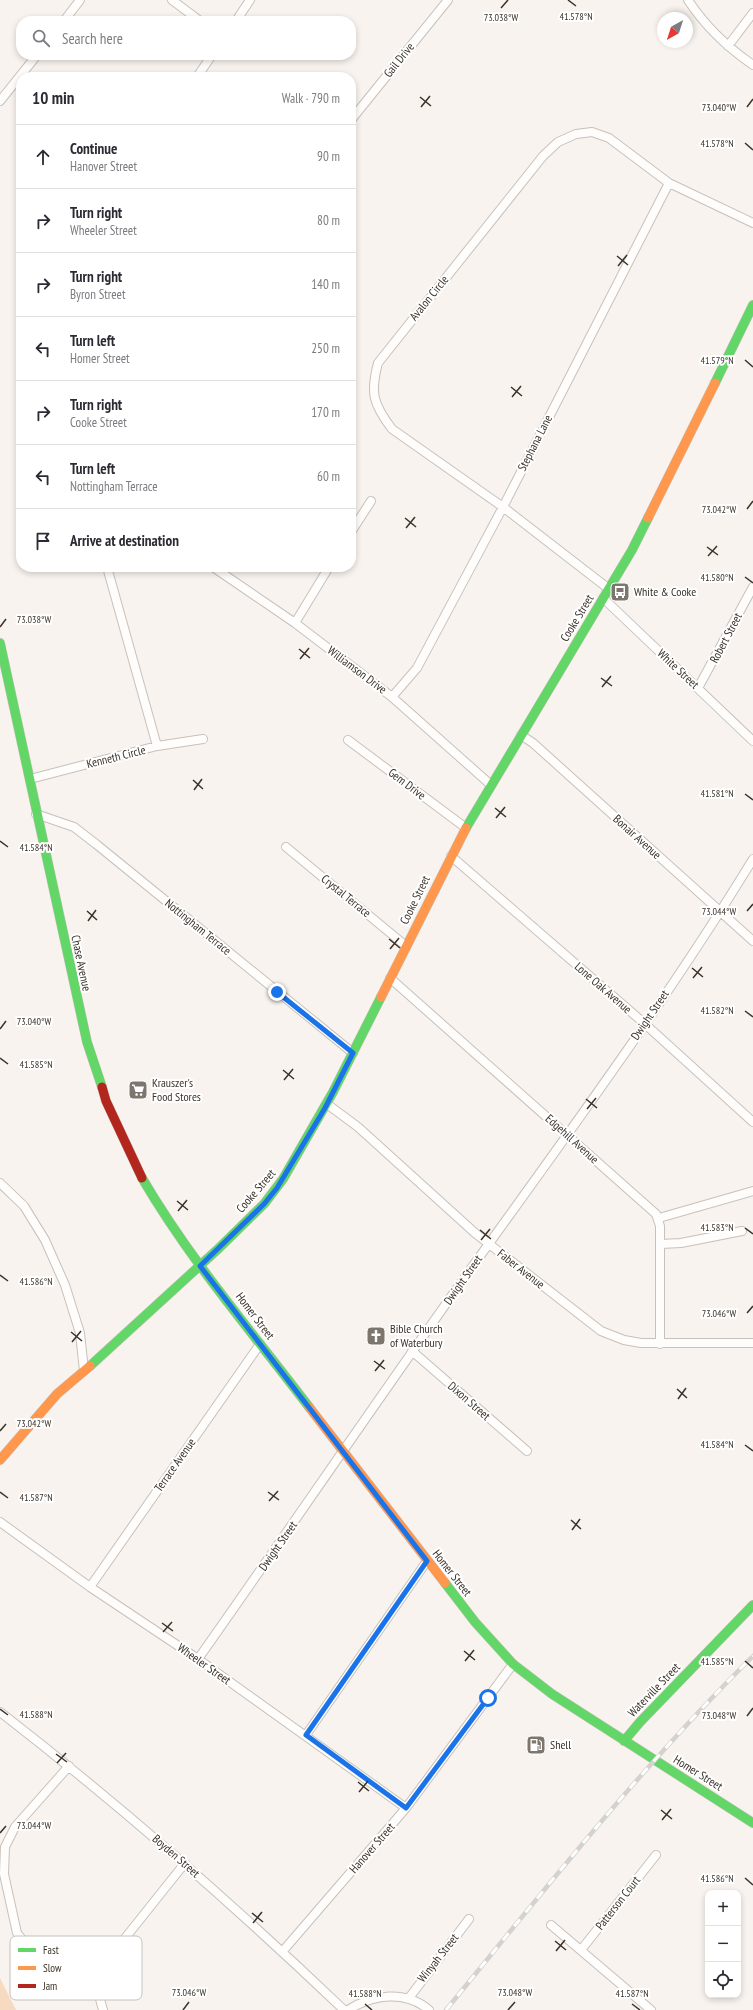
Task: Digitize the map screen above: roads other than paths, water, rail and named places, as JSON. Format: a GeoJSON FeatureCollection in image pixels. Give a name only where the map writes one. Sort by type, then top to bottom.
{"type":"FeatureCollection","features":[{"type":"Feature","properties":{"kind":"main road","name":"Cooke Street"},"geometry":{"type":"LineString","coordinates":[[0,1460],[48,1404],[84,1371],[117,1344],[200,1266],[274,1192],[327,1104],[466,828],[609,589],[642,529],[753,305]]}},
{"type":"Feature","properties":{"kind":"main road","name":"Chase Avenue"},"geometry":{"type":"LineString","coordinates":[[0,643],[81,1017],[106,1101],[138,1171],[177,1235],[200,1266]]}},
{"type":"Feature","properties":{"kind":"main road","name":"Homer Street"},"geometry":{"type":"LineString","coordinates":[[200,1266],[427,1561],[488,1638],[513,1664],[552,1694],[753,1823]]}},
{"type":"Feature","properties":{"kind":"main road","name":"Waterville Street"},"geometry":{"type":"LineString","coordinates":[[624,1741],[640,1722],[753,1605]]}},
{"type":"Feature","properties":{"kind":"street"},"geometry":{"type":"LineString","coordinates":[[68,16],[80,0]]}},
{"type":"Feature","properties":{"kind":"street"},"geometry":{"type":"LineString","coordinates":[[172,0],[193,16]]}},
{"type":"Feature","properties":{"kind":"street"},"geometry":{"type":"LineString","coordinates":[[239,16],[250,0]]}},
{"type":"Feature","properties":{"kind":"street","name":"Gail Drive"},"geometry":{"type":"LineString","coordinates":[[356,114],[448,0]]}},
{"type":"Feature","properties":{"kind":"street"},"geometry":{"type":"LineString","coordinates":[[688,0],[706,24],[728,46],[753,64]]}},
{"type":"Feature","properties":{"kind":"street"},"geometry":{"type":"LineString","coordinates":[[728,46],[753,13]]}},
{"type":"Feature","properties":{"kind":"street"},"geometry":{"type":"LineString","coordinates":[[23,72],[33,60]]}},
{"type":"Feature","properties":{"kind":"street"},"geometry":{"type":"LineString","coordinates":[[200,72],[209,60]]}},
{"type":"Feature","properties":{"kind":"street"},"geometry":{"type":"LineString","coordinates":[[0,101],[16,81]]}},
{"type":"Feature","properties":{"kind":"street","name":"Avalon Circle"},"geometry":{"type":"LineString","coordinates":[[609,589],[503,507],[392,429],[382,416],[374,400],[373,382],[378,363],[543,156],[558,142],[576,134],[592,132],[609,138],[669,183],[753,223]]}},
{"type":"Feature","properties":{"kind":"street","name":"Stephana Lane"},"geometry":{"type":"LineString","coordinates":[[392,698],[418,668],[503,507],[669,183]]}},
{"type":"Feature","properties":{"kind":"street"},"geometry":{"type":"LineString","coordinates":[[356,524],[371,500]]}},
{"type":"Feature","properties":{"kind":"street"},"geometry":{"type":"LineString","coordinates":[[107,572],[157,746]]}},
{"type":"Feature","properties":{"kind":"street","name":"Williamson Drive"},"geometry":{"type":"LineString","coordinates":[[220,572],[295,623],[392,698],[491,785]]}},
{"type":"Feature","properties":{"kind":"street"},"geometry":{"type":"LineString","coordinates":[[295,623],[326,572]]}},
{"type":"Feature","properties":{"kind":"street","name":"Robert Street"},"geometry":{"type":"LineString","coordinates":[[698,688],[753,587]]}},
{"type":"Feature","properties":{"kind":"street","name":"White Street"},"geometry":{"type":"LineString","coordinates":[[603,598],[753,741]]}},
{"type":"Feature","properties":{"kind":"street","name":"Bonair Avenue"},"geometry":{"type":"LineString","coordinates":[[521,735],[568,774],[753,941]]}},
{"type":"Feature","properties":{"kind":"street","name":"Kenneth Circle"},"geometry":{"type":"LineString","coordinates":[[30,779],[157,746],[203,739]]}},
{"type":"Feature","properties":{"kind":"street","name":"Gem Drive"},"geometry":{"type":"LineString","coordinates":[[348,740],[466,828]]}},
{"type":"Feature","properties":{"kind":"street","name":"Nottingham Terrace"},"geometry":{"type":"LineString","coordinates":[[36,814],[74,827],[353,1053]]}},
{"type":"Feature","properties":{"kind":"street","name":"Crystal Terrace"},"geometry":{"type":"LineString","coordinates":[[286,847],[406,946]]}},
{"type":"Feature","properties":{"kind":"street","name":"Lone Oak Avenue"},"geometry":{"type":"LineString","coordinates":[[451,856],[645,1024],[753,1122]]}},
{"type":"Feature","properties":{"kind":"street","name":"Dwight Street"},"geometry":{"type":"LineString","coordinates":[[198,1660],[343,1453],[412,1351],[645,1024],[720,912],[753,859]]}},
{"type":"Feature","properties":{"kind":"street","name":"Edgehill Avenue"},"geometry":{"type":"LineString","coordinates":[[390,978],[568,1134],[659,1218]]}},
{"type":"Feature","properties":{"kind":"street","name":"Faber Avenue"},"geometry":{"type":"LineString","coordinates":[[327,1104],[358,1127],[489,1244],[596,1328],[624,1340],[660,1344],[753,1343]]}},
{"type":"Feature","properties":{"kind":"street"},"geometry":{"type":"LineString","coordinates":[[0,1183],[24,1206],[45,1240],[65,1285],[80,1333],[84,1371]]}},
{"type":"Feature","properties":{"kind":"street"},"geometry":{"type":"LineString","coordinates":[[660,1344],[661,1244],[659,1218],[753,1191]]}},
{"type":"Feature","properties":{"kind":"street"},"geometry":{"type":"LineString","coordinates":[[661,1244],[681,1244],[742,1231]]}},
{"type":"Feature","properties":{"kind":"street","name":"Terrace Avenue"},"geometry":{"type":"LineString","coordinates":[[90,1587],[260,1344]]}},
{"type":"Feature","properties":{"kind":"street","name":"Dixon Street"},"geometry":{"type":"LineString","coordinates":[[412,1351],[527,1451]]}},
{"type":"Feature","properties":{"kind":"street","name":"Wheeler Street"},"geometry":{"type":"LineString","coordinates":[[0,1522],[90,1587],[306,1735],[406,1808]]}},
{"type":"Feature","properties":{"kind":"street"},"geometry":{"type":"LineString","coordinates":[[306,1735],[427,1561]]}},
{"type":"Feature","properties":{"kind":"street","name":"Hanover Street"},"geometry":{"type":"LineString","coordinates":[[282,1952],[406,1808],[513,1664]]}},
{"type":"Feature","properties":{"kind":"street","name":"Boyden Street"},"geometry":{"type":"LineString","coordinates":[[0,1712],[69,1766],[184,1863],[344,2010]]}},
{"type":"Feature","properties":{"kind":"street"},"geometry":{"type":"LineString","coordinates":[[19,1936],[17,1933],[4,1874],[5,1847],[14,1827],[69,1766]]}},
{"type":"Feature","properties":{"kind":"street","name":"Patterson Court"},"geometry":{"type":"LineString","coordinates":[[581,1950],[656,1855]]}},
{"type":"Feature","properties":{"kind":"street"},"geometry":{"type":"LineString","coordinates":[[126,1936],[184,1863]]}},
{"type":"Feature","properties":{"kind":"street","name":"Winyah Street"},"geometry":{"type":"LineString","coordinates":[[408,1998],[469,1919]]}},
{"type":"Feature","properties":{"kind":"street"},"geometry":{"type":"LineString","coordinates":[[551,1925],[651,2010]]}},
{"type":"Feature","properties":{"kind":"street"},"geometry":{"type":"LineString","coordinates":[[348,2010],[359,2004],[384,1997],[397,1996],[408,1998],[429,2010]]}},
{"type":"Feature","properties":{"kind":"street"},"geometry":{"type":"LineString","coordinates":[[100,2000],[103,2010]]}},
{"type":"Feature","properties":{"kind":"railway"},"geometry":{"type":"LineString","coordinates":[[446,2010],[633,1784],[753,1656]]}},
{"type":"Feature","properties":{"kind":"place","name":"White & Cooke"},"geometry":{"type":"Point","coordinates":[620,592]}},
{"type":"Feature","properties":{"kind":"place","name":"Krauszer's Food Stores"},"geometry":{"type":"Point","coordinates":[138,1090]}},
{"type":"Feature","properties":{"kind":"place","name":"Bible Church of Waterbury"},"geometry":{"type":"Point","coordinates":[376,1336]}},
{"type":"Feature","properties":{"kind":"place","name":"Shell"},"geometry":{"type":"Point","coordinates":[536,1745]}}]}
